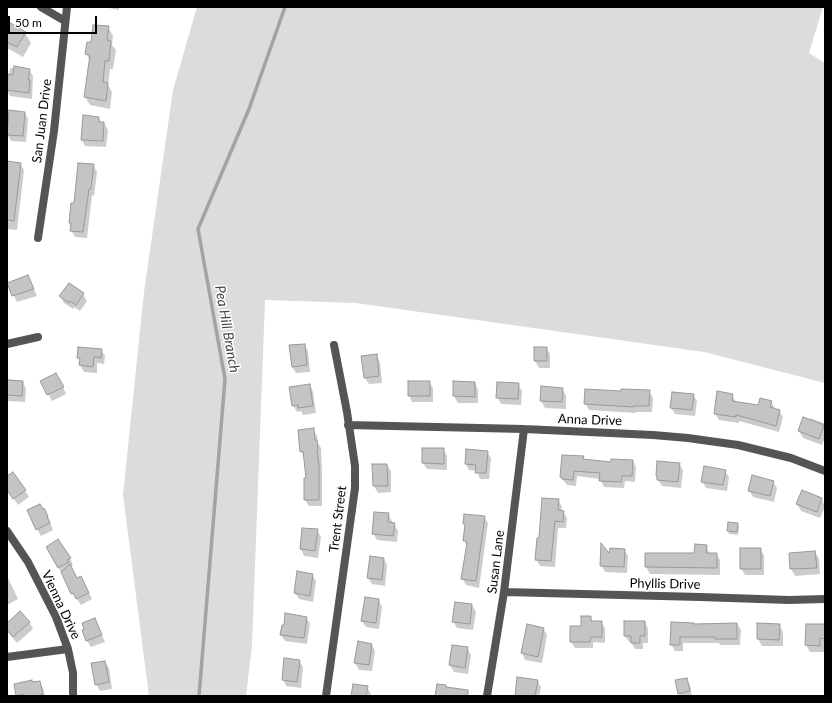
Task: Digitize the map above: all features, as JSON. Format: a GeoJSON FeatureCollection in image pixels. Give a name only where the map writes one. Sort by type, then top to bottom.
{"type":"FeatureCollection","features":[{"type":"Feature","properties":{"kind":"street"},"geometry":{"type":"LineString","coordinates":[[41,7],[64,20]]}},
{"type":"Feature","properties":{"kind":"street","name":"San Juan Drive"},"geometry":{"type":"LineString","coordinates":[[38,238],[54,130],[66,7]]}},
{"type":"Feature","properties":{"kind":"street"},"geometry":{"type":"LineString","coordinates":[[7,344],[38,337]]}},
{"type":"Feature","properties":{"kind":"street","name":"Trent Street"},"geometry":{"type":"LineString","coordinates":[[326,696],[355,488],[355,466],[334,345]]}},
{"type":"Feature","properties":{"kind":"street","name":"Anna Drive"},"geometry":{"type":"LineString","coordinates":[[348,425],[653,435],[715,441],[738,445],[790,458],[825,471]]}},
{"type":"Feature","properties":{"kind":"street","name":"Susan Lane"},"geometry":{"type":"LineString","coordinates":[[487,696],[504,592],[524,430]]}},
{"type":"Feature","properties":{"kind":"street","name":"Vienna Drive"},"geometry":{"type":"LineString","coordinates":[[7,530],[28,562],[56,617],[68,649],[73,673],[73,696]]}},
{"type":"Feature","properties":{"kind":"street","name":"Phyllis Drive"},"geometry":{"type":"LineString","coordinates":[[504,592],[825,600]]}},
{"type":"Feature","properties":{"kind":"street"},"geometry":{"type":"LineString","coordinates":[[7,658],[68,649]]}},
{"type":"Feature","properties":{"kind":"shaded area"},"geometry":{"type":"Polygon","coordinates":[[[197,7],[823,7],[809,53],[825,63],[825,383],[704,352],[356,303],[265,300],[252,645],[246,696],[149,696],[123,495],[144,292],[173,90],[197,7]]]}},
{"type":"Feature","properties":{"kind":"building"},"geometry":{"type":"Polygon","coordinates":[[[7,21],[26,32],[17,47],[7,42],[7,21]]]}},
{"type":"Feature","properties":{"kind":"building"},"geometry":{"type":"Polygon","coordinates":[[[93,25],[109,26],[107,40],[111,41],[109,61],[105,61],[103,82],[108,83],[106,101],[84,97],[90,55],[85,54],[87,42],[91,42],[93,25]]]}},
{"type":"Feature","properties":{"kind":"building"},"geometry":{"type":"Polygon","coordinates":[[[14,66],[30,69],[28,80],[30,80],[29,93],[7,90],[8,74],[13,75],[14,66]]]}},
{"type":"Feature","properties":{"kind":"building"},"geometry":{"type":"Polygon","coordinates":[[[9,110],[25,112],[23,136],[7,135],[9,110]]]}},
{"type":"Feature","properties":{"kind":"building"},"geometry":{"type":"Polygon","coordinates":[[[83,115],[99,117],[99,122],[104,122],[103,141],[81,140],[83,115]]]}},
{"type":"Feature","properties":{"kind":"building"},"geometry":{"type":"Polygon","coordinates":[[[7,161],[21,163],[14,221],[7,220],[7,161]]]}},
{"type":"Feature","properties":{"kind":"building"},"geometry":{"type":"Polygon","coordinates":[[[78,163],[94,164],[83,232],[70,231],[71,223],[69,223],[71,203],[74,203],[78,163]]]}},
{"type":"Feature","properties":{"kind":"building"},"geometry":{"type":"Polygon","coordinates":[[[28,275],[34,289],[12,296],[7,283],[28,275]]]}},
{"type":"Feature","properties":{"kind":"building"},"geometry":{"type":"Polygon","coordinates":[[[69,283],[84,293],[76,305],[70,301],[69,303],[59,296],[69,283]]]}},
{"type":"Feature","properties":{"kind":"building"},"geometry":{"type":"Polygon","coordinates":[[[305,344],[307,365],[292,367],[289,345],[305,344]]]}},
{"type":"Feature","properties":{"kind":"building"},"geometry":{"type":"Polygon","coordinates":[[[78,347],[102,349],[101,358],[94,357],[93,367],[79,365],[80,358],[77,358],[78,347]]]}},
{"type":"Feature","properties":{"kind":"building"},"geometry":{"type":"Polygon","coordinates":[[[534,347],[547,347],[547,361],[534,361],[534,347]]]}},
{"type":"Feature","properties":{"kind":"building"},"geometry":{"type":"Polygon","coordinates":[[[377,354],[379,376],[364,378],[361,356],[377,354]]]}},
{"type":"Feature","properties":{"kind":"building"},"geometry":{"type":"Polygon","coordinates":[[[56,373],[64,387],[47,395],[40,381],[56,373]]]}},
{"type":"Feature","properties":{"kind":"building"},"geometry":{"type":"Polygon","coordinates":[[[7,380],[23,381],[22,396],[7,395],[7,380]]]}},
{"type":"Feature","properties":{"kind":"building"},"geometry":{"type":"Polygon","coordinates":[[[408,381],[430,381],[430,396],[408,396],[408,381]]]}},
{"type":"Feature","properties":{"kind":"building"},"geometry":{"type":"Polygon","coordinates":[[[453,381],[475,382],[475,397],[453,396],[453,381]]]}},
{"type":"Feature","properties":{"kind":"building"},"geometry":{"type":"Polygon","coordinates":[[[497,382],[519,383],[518,399],[496,398],[497,382]]]}},
{"type":"Feature","properties":{"kind":"building"},"geometry":{"type":"Polygon","coordinates":[[[310,384],[313,406],[298,408],[298,405],[292,406],[289,387],[310,384]]]}},
{"type":"Feature","properties":{"kind":"building"},"geometry":{"type":"Polygon","coordinates":[[[541,386],[563,388],[562,402],[540,401],[541,386]]]}},
{"type":"Feature","properties":{"kind":"building"},"geometry":{"type":"Polygon","coordinates":[[[585,389],[621,391],[621,389],[650,390],[649,406],[633,407],[584,404],[585,389]]]}},
{"type":"Feature","properties":{"kind":"building"},"geometry":{"type":"Polygon","coordinates":[[[717,391],[733,394],[732,401],[758,405],[760,398],[772,401],[770,407],[780,410],[776,426],[736,415],[736,417],[714,414],[717,391]]]}},
{"type":"Feature","properties":{"kind":"building"},"geometry":{"type":"Polygon","coordinates":[[[672,392],[694,394],[692,410],[670,408],[672,392]]]}},
{"type":"Feature","properties":{"kind":"building"},"geometry":{"type":"Polygon","coordinates":[[[803,417],[824,425],[819,439],[798,431],[803,417]]]}},
{"type":"Feature","properties":{"kind":"building"},"geometry":{"type":"Polygon","coordinates":[[[314,428],[318,450],[319,500],[304,500],[304,478],[306,478],[303,451],[300,452],[298,430],[314,428]]]}},
{"type":"Feature","properties":{"kind":"building"},"geometry":{"type":"Polygon","coordinates":[[[422,448],[444,448],[444,464],[422,463],[422,448]]]}},
{"type":"Feature","properties":{"kind":"building"},"geometry":{"type":"Polygon","coordinates":[[[466,449],[488,451],[486,473],[475,473],[476,465],[465,464],[466,449]]]}},
{"type":"Feature","properties":{"kind":"building"},"geometry":{"type":"Polygon","coordinates":[[[562,455],[584,456],[583,459],[611,462],[611,459],[633,460],[632,476],[622,476],[621,482],[599,481],[600,473],[574,471],[573,480],[562,479],[562,477],[560,477],[562,455]]]}},
{"type":"Feature","properties":{"kind":"building"},"geometry":{"type":"Polygon","coordinates":[[[657,461],[680,463],[678,482],[657,480],[657,461]]]}},
{"type":"Feature","properties":{"kind":"building"},"geometry":{"type":"Polygon","coordinates":[[[372,464],[387,464],[388,486],[373,486],[372,464]]]}},
{"type":"Feature","properties":{"kind":"building"},"geometry":{"type":"Polygon","coordinates":[[[704,466],[726,470],[723,485],[701,482],[704,466]]]}},
{"type":"Feature","properties":{"kind":"building"},"geometry":{"type":"Polygon","coordinates":[[[13,472],[26,490],[13,499],[7,490],[7,476],[13,472]]]}},
{"type":"Feature","properties":{"kind":"building"},"geometry":{"type":"Polygon","coordinates":[[[752,475],[774,481],[770,496],[748,491],[752,475]]]}},
{"type":"Feature","properties":{"kind":"building"},"geometry":{"type":"Polygon","coordinates":[[[802,490],[822,498],[817,512],[796,504],[802,490]]]}},
{"type":"Feature","properties":{"kind":"building"},"geometry":{"type":"Polygon","coordinates":[[[542,498],[559,499],[558,510],[564,511],[563,522],[555,521],[551,561],[535,560],[537,538],[539,538],[542,498]]]}},
{"type":"Feature","properties":{"kind":"building"},"geometry":{"type":"Polygon","coordinates":[[[40,504],[43,509],[44,508],[50,523],[36,530],[27,510],[40,504]]]}},
{"type":"Feature","properties":{"kind":"building"},"geometry":{"type":"Polygon","coordinates":[[[374,512],[389,513],[388,522],[395,523],[393,536],[372,534],[374,512]]]}},
{"type":"Feature","properties":{"kind":"building"},"geometry":{"type":"Polygon","coordinates":[[[464,514],[485,516],[476,581],[461,579],[467,543],[466,541],[463,541],[465,524],[463,524],[464,514]]]}},
{"type":"Feature","properties":{"kind":"building"},"geometry":{"type":"Polygon","coordinates":[[[728,522],[738,523],[737,532],[727,531],[728,522]]]}},
{"type":"Feature","properties":{"kind":"building"},"geometry":{"type":"Polygon","coordinates":[[[302,528],[318,529],[315,551],[300,549],[302,528]]]}},
{"type":"Feature","properties":{"kind":"building"},"geometry":{"type":"Polygon","coordinates":[[[58,539],[71,558],[67,560],[69,562],[58,568],[46,547],[58,539]]]}},
{"type":"Feature","properties":{"kind":"building"},"geometry":{"type":"Polygon","coordinates":[[[601,543],[609,553],[610,548],[625,549],[624,567],[600,566],[601,543]]]}},
{"type":"Feature","properties":{"kind":"building"},"geometry":{"type":"Polygon","coordinates":[[[695,544],[707,545],[706,553],[717,553],[717,568],[645,567],[645,553],[694,553],[695,544]]]}},
{"type":"Feature","properties":{"kind":"building"},"geometry":{"type":"Polygon","coordinates":[[[740,548],[761,548],[761,569],[740,569],[740,548]]]}},
{"type":"Feature","properties":{"kind":"building"},"geometry":{"type":"Polygon","coordinates":[[[815,551],[817,568],[790,569],[789,553],[815,551]]]}},
{"type":"Feature","properties":{"kind":"building"},"geometry":{"type":"Polygon","coordinates":[[[370,556],[384,558],[382,580],[367,578],[370,556]]]}},
{"type":"Feature","properties":{"kind":"building"},"geometry":{"type":"Polygon","coordinates":[[[70,564],[77,578],[81,576],[89,593],[76,599],[73,593],[71,594],[61,572],[70,564]]]}},
{"type":"Feature","properties":{"kind":"building"},"geometry":{"type":"Polygon","coordinates":[[[297,571],[313,574],[310,596],[294,593],[297,571]]]}},
{"type":"Feature","properties":{"kind":"building"},"geometry":{"type":"Polygon","coordinates":[[[365,597],[379,599],[376,623],[361,621],[365,597]]]}},
{"type":"Feature","properties":{"kind":"building"},"geometry":{"type":"Polygon","coordinates":[[[455,602],[472,604],[470,624],[452,622],[455,602]]]}},
{"type":"Feature","properties":{"kind":"building"},"geometry":{"type":"Polygon","coordinates":[[[20,611],[30,622],[13,637],[7,630],[7,623],[20,611]]]}},
{"type":"Feature","properties":{"kind":"building"},"geometry":{"type":"Polygon","coordinates":[[[285,613],[307,617],[304,638],[280,635],[282,625],[284,625],[285,613]]]}},
{"type":"Feature","properties":{"kind":"building"},"geometry":{"type":"Polygon","coordinates":[[[581,616],[591,616],[591,621],[602,621],[602,637],[591,637],[590,642],[570,642],[570,626],[581,626],[581,616]]]}},
{"type":"Feature","properties":{"kind":"building"},"geometry":{"type":"Polygon","coordinates":[[[95,618],[102,635],[86,641],[82,630],[84,629],[82,623],[95,618]]]}},
{"type":"Feature","properties":{"kind":"building"},"geometry":{"type":"Polygon","coordinates":[[[624,621],[645,621],[645,636],[640,636],[640,643],[631,643],[631,636],[624,636],[624,621]]]}},
{"type":"Feature","properties":{"kind":"building"},"geometry":{"type":"Polygon","coordinates":[[[671,622],[694,624],[737,623],[737,639],[715,639],[715,637],[680,637],[680,645],[670,645],[671,622]]]}},
{"type":"Feature","properties":{"kind":"building"},"geometry":{"type":"Polygon","coordinates":[[[757,623],[780,624],[779,640],[757,639],[757,623]]]}},
{"type":"Feature","properties":{"kind":"building"},"geometry":{"type":"Polygon","coordinates":[[[527,624],[544,628],[538,657],[521,653],[527,624]]]}},
{"type":"Feature","properties":{"kind":"building"},"geometry":{"type":"Polygon","coordinates":[[[806,624],[825,624],[825,639],[820,638],[820,646],[805,645],[806,624]]]}},
{"type":"Feature","properties":{"kind":"building"},"geometry":{"type":"Polygon","coordinates":[[[358,641],[372,644],[369,665],[354,663],[358,641]]]}},
{"type":"Feature","properties":{"kind":"building"},"geometry":{"type":"Polygon","coordinates":[[[452,645],[468,647],[465,668],[449,665],[452,645]]]}},
{"type":"Feature","properties":{"kind":"building"},"geometry":{"type":"Polygon","coordinates":[[[284,658],[300,660],[297,682],[282,680],[284,658]]]}},
{"type":"Feature","properties":{"kind":"building"},"geometry":{"type":"Polygon","coordinates":[[[105,661],[109,682],[95,685],[91,663],[105,661]]]}},
{"type":"Feature","properties":{"kind":"building"},"geometry":{"type":"Polygon","coordinates":[[[517,677],[538,680],[535,696],[515,696],[517,677]]]}},
{"type":"Feature","properties":{"kind":"building"},"geometry":{"type":"Polygon","coordinates":[[[687,678],[690,691],[678,694],[675,680],[687,678]]]}},
{"type":"Feature","properties":{"kind":"building"},"geometry":{"type":"Polygon","coordinates":[[[32,680],[32,682],[40,681],[43,694],[36,696],[24,696],[23,694],[16,696],[14,684],[32,680]]]}},
{"type":"Feature","properties":{"kind":"building"},"geometry":{"type":"Polygon","coordinates":[[[353,684],[368,686],[366,696],[351,696],[353,684]]]}},
{"type":"Feature","properties":{"kind":"building"},"geometry":{"type":"Polygon","coordinates":[[[437,684],[446,685],[446,687],[468,690],[468,696],[435,696],[437,684]]]}},
{"type":"Feature","properties":{"kind":"waterway","name":"Pea Hill Branch"},"geometry":{"type":"LineString","coordinates":[[199,696],[225,379],[198,229],[249,109],[285,7]]}}]}
